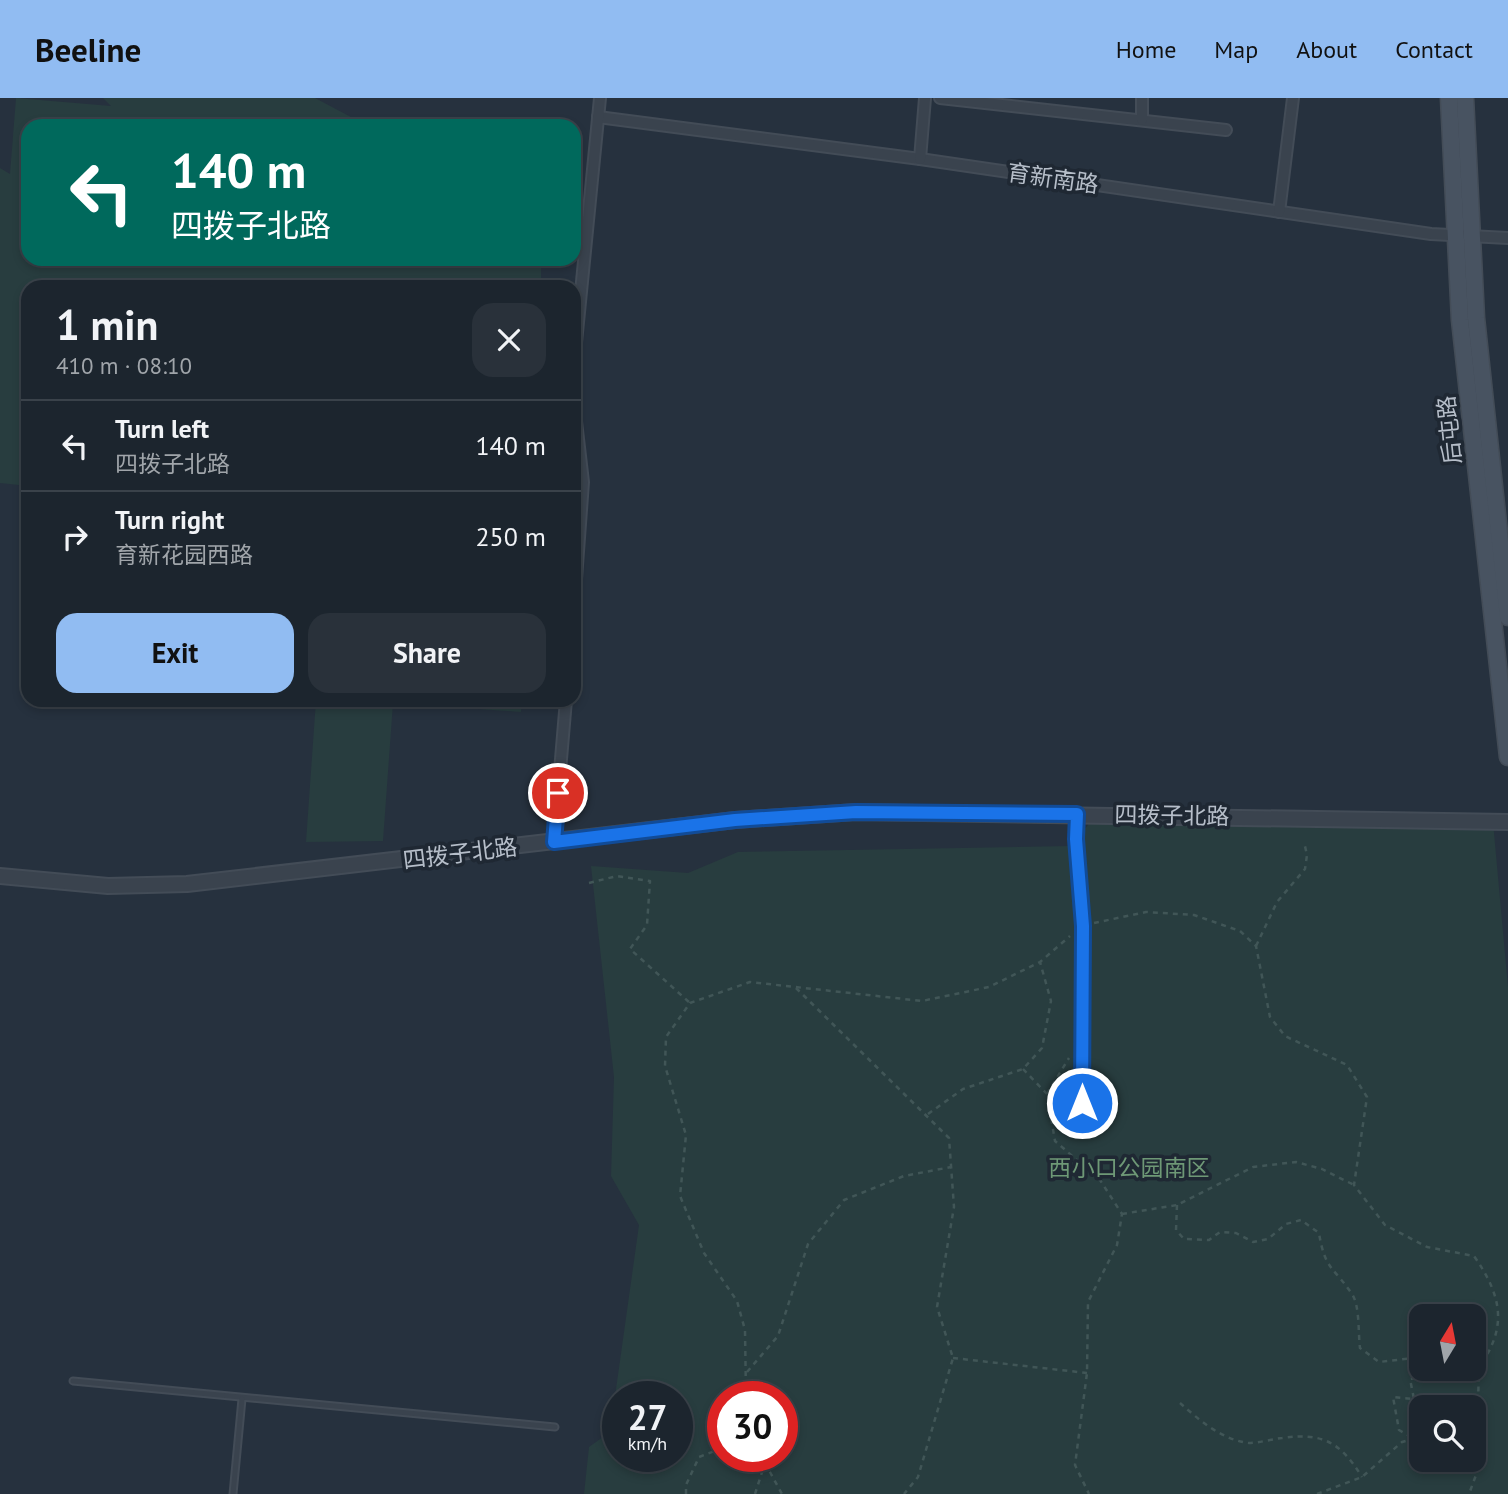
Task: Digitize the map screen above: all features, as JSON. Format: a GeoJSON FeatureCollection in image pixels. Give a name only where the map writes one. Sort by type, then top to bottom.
{"type":"FeatureCollection","features":[{"type":"Feature","properties":{"kind":"main road","name":"后屯路"},"geometry":{"type":"LineString","coordinates":[[1449,98],[1508,617]]}},
{"type":"Feature","properties":{"kind":"main road","name":"后屯路"},"geometry":{"type":"LineString","coordinates":[[1465,98],[1463,350],[1508,757]]}},
{"type":"Feature","properties":{"kind":"street"},"geometry":{"type":"LineString","coordinates":[[581,291],[600,98]]}},
{"type":"Feature","properties":{"kind":"street"},"geometry":{"type":"LineString","coordinates":[[920,159],[925,98]]}},
{"type":"Feature","properties":{"kind":"street"},"geometry":{"type":"LineString","coordinates":[[940,98],[1009,102],[1226,130]]}},
{"type":"Feature","properties":{"kind":"street"},"geometry":{"type":"LineString","coordinates":[[1142,98],[1142,120]]}},
{"type":"Feature","properties":{"kind":"street"},"geometry":{"type":"LineString","coordinates":[[1279,212],[1293,98]]}},
{"type":"Feature","properties":{"kind":"street","name":"育新南路"},"geometry":{"type":"LineString","coordinates":[[598,117],[920,159],[1463,237],[1508,238]]}},
{"type":"Feature","properties":{"kind":"street"},"geometry":{"type":"LineString","coordinates":[[581,465],[581,510]]}},
{"type":"Feature","properties":{"kind":"street"},"geometry":{"type":"LineString","coordinates":[[554,842],[565,707]]}},
{"type":"Feature","properties":{"kind":"street","name":"四拨子北路"},"geometry":{"type":"LineString","coordinates":[[0,876],[108,887],[176,885],[735,820],[856,812],[1508,822]]}},
{"type":"Feature","properties":{"kind":"street"},"geometry":{"type":"LineString","coordinates":[[1077,814],[1076,839],[1083,926],[1082,1103]]}},
{"type":"Feature","properties":{"kind":"lane"},"geometry":{"type":"LineString","coordinates":[[73,1381],[555,1427]]}},
{"type":"Feature","properties":{"kind":"lane"},"geometry":{"type":"LineString","coordinates":[[233,1494],[242,1399]]}},
{"type":"Feature","properties":{"kind":"path"},"geometry":{"type":"LineString","coordinates":[[1256,946],[1277,902],[1305,869],[1307,855],[1304,842]]}},
{"type":"Feature","properties":{"kind":"path"},"geometry":{"type":"LineString","coordinates":[[589,883],[617,876],[650,881],[647,925],[630,949],[690,1003]]}},
{"type":"Feature","properties":{"kind":"path"},"geometry":{"type":"LineString","coordinates":[[747,1381],[745,1330],[737,1301],[704,1253],[680,1196],[686,1135],[665,1066],[666,1037],[690,1003],[750,982],[922,1002],[989,987],[1040,962],[1083,926],[1146,912],[1194,915],[1240,931],[1256,946],[1270,1017],[1285,1036],[1323,1057],[1347,1065],[1367,1097],[1354,1185]]}},
{"type":"Feature","properties":{"kind":"path"},"geometry":{"type":"LineString","coordinates":[[928,1114],[963,1089],[1023,1069],[1042,1048],[1051,1001],[1040,962]]}},
{"type":"Feature","properties":{"kind":"path"},"geometry":{"type":"LineString","coordinates":[[795,987],[928,1114],[949,1138],[954,1207],[937,1307],[953,1358],[918,1477],[904,1494]]}},
{"type":"Feature","properties":{"kind":"path"},"geometry":{"type":"LineString","coordinates":[[1047,1094],[1070,1058],[1082,1054]]}},
{"type":"Feature","properties":{"kind":"path"},"geometry":{"type":"LineString","coordinates":[[1023,1069],[1047,1094],[1055,1141],[1100,1180],[1122,1214],[1117,1245],[1088,1302],[1087,1373],[1075,1465],[1089,1494]]}},
{"type":"Feature","properties":{"kind":"path"},"geometry":{"type":"LineString","coordinates":[[1122,1214],[1177,1205],[1252,1167],[1296,1162],[1322,1170],[1354,1185],[1385,1225],[1427,1247],[1474,1256],[1495,1287],[1503,1319],[1494,1351],[1486,1360]]}},
{"type":"Feature","properties":{"kind":"path"},"geometry":{"type":"LineString","coordinates":[[747,1372],[778,1336],[808,1244],[844,1200],[904,1176],[951,1167]]}},
{"type":"Feature","properties":{"kind":"path"},"geometry":{"type":"LineString","coordinates":[[1177,1205],[1176,1230],[1184,1239],[1209,1240],[1220,1232],[1236,1233],[1253,1242],[1268,1239],[1286,1224],[1301,1220],[1319,1233],[1323,1257],[1353,1296],[1360,1348],[1379,1362],[1409,1359]]}},
{"type":"Feature","properties":{"kind":"path"},"geometry":{"type":"LineString","coordinates":[[953,1358],[1087,1373]]}},
{"type":"Feature","properties":{"kind":"path"},"geometry":{"type":"LineString","coordinates":[[1409,1399],[1393,1397],[1399,1430],[1409,1436]]}},
{"type":"Feature","properties":{"kind":"path"},"geometry":{"type":"LineString","coordinates":[[1180,1403],[1210,1429],[1249,1443],[1292,1436],[1319,1437],[1345,1451],[1362,1477]]}},
{"type":"Feature","properties":{"kind":"path"},"geometry":{"type":"LineString","coordinates":[[1317,1494],[1362,1477],[1402,1442],[1409,1439]]}},
{"type":"Feature","properties":{"kind":"path"},"geometry":{"type":"LineString","coordinates":[[685,1494],[686,1485],[699,1458],[707,1455]]}},
{"type":"Feature","properties":{"kind":"path"},"geometry":{"type":"LineString","coordinates":[[755,1494],[762,1472]]}},
{"type":"Feature","properties":{"kind":"path"},"geometry":{"type":"LineString","coordinates":[[770,1472],[782,1494]]}},
{"type":"Feature","properties":{"kind":"path"},"geometry":{"type":"LineString","coordinates":[[1469,1494],[1476,1472]]}},
{"type":"Feature","properties":{"kind":"green space"},"geometry":{"type":"Polygon","coordinates":[[[16,98],[111,106],[103,98],[315,98],[355,119],[21,119],[21,266],[541,266],[541,280],[21,280],[21,485],[0,483],[0,168],[10,174],[16,98]]]}},
{"type":"Feature","properties":{"kind":"green space"},"geometry":{"type":"Polygon","coordinates":[[[316,707],[393,707],[383,841],[306,842],[316,707]]]}},
{"type":"Feature","properties":{"kind":"green space"},"geometry":{"type":"Polygon","coordinates":[[[450,707],[521,707],[521,712],[450,707]]]}},
{"type":"Feature","properties":{"kind":"green space","name":"西小口公园南区"},"geometry":{"type":"Polygon","coordinates":[[[1094,818],[1493,822],[1508,987],[1508,1494],[584,1494],[589,1447],[602,1438],[602,1472],[693,1472],[693,1381],[617,1381],[639,1225],[611,1176],[614,1077],[591,866],[688,873],[738,852],[1070,846],[1094,818]]]}},
{"type":"Feature","properties":{"kind":"route"},"geometry":{"type":"LineString","coordinates":[[558,793],[554,842],[735,820],[856,812],[1077,814],[1076,839],[1083,926],[1082,1103]]}}]}
